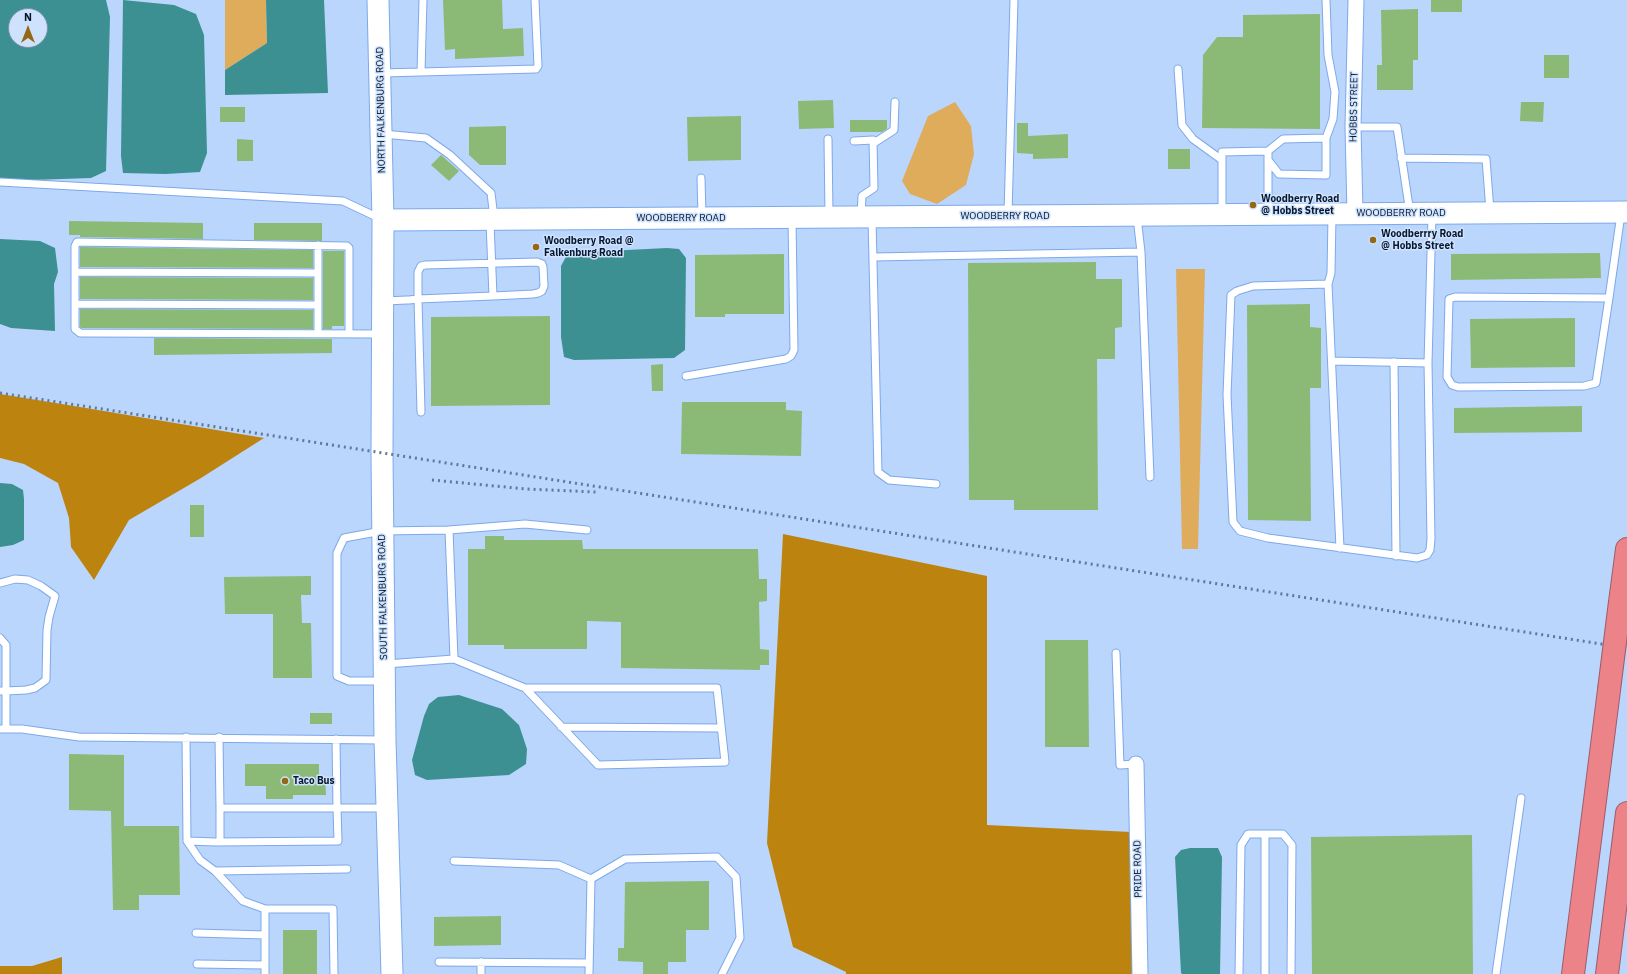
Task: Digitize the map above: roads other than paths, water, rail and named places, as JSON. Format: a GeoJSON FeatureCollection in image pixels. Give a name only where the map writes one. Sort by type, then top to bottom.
{"type":"FeatureCollection","features":[{"type":"Feature","properties":{"kind":"highway"},"geometry":{"type":"LineString","coordinates":[[1573,974],[1627,550]]}},
{"type":"Feature","properties":{"kind":"highway"},"geometry":{"type":"LineString","coordinates":[[1607,974],[1627,813]]}},
{"type":"Feature","properties":{"kind":"street","name":"NORTH FALKENBURG ROAD"},"geometry":{"type":"LineString","coordinates":[[378,0],[383,220]]}},
{"type":"Feature","properties":{"kind":"street","name":"HOBBS STREET"},"geometry":{"type":"LineString","coordinates":[[1355,213],[1353,127],[1356,0]]}},
{"type":"Feature","properties":{"kind":"street","name":"WOODBERRY ROAD"},"geometry":{"type":"LineString","coordinates":[[383,220],[1624,212]]}},
{"type":"Feature","properties":{"kind":"street","name":"SOUTH FALKENBURG ROAD"},"geometry":{"type":"LineString","coordinates":[[383,220],[382,531],[385,740],[392,974]]}},
{"type":"Feature","properties":{"kind":"street","name":"PRIDE ROAD"},"geometry":{"type":"LineString","coordinates":[[1136,764],[1140,974]]}},
{"type":"Feature","properties":{"kind":"lane"},"geometry":{"type":"LineString","coordinates":[[421,72],[423,0]]}},
{"type":"Feature","properties":{"kind":"lane"},"geometry":{"type":"LineString","coordinates":[[380,73],[536,69],[538,66],[535,0]]}},
{"type":"Feature","properties":{"kind":"lane"},"geometry":{"type":"LineString","coordinates":[[1008,216],[1014,0]]}},
{"type":"Feature","properties":{"kind":"lane"},"geometry":{"type":"LineString","coordinates":[[1268,160],[1279,174],[1326,175],[1326,138],[1333,119],[1335,92],[1328,55],[1326,0]]}},
{"type":"Feature","properties":{"kind":"lane"},"geometry":{"type":"LineString","coordinates":[[1178,69],[1182,125],[1194,139],[1222,160]]}},
{"type":"Feature","properties":{"kind":"lane"},"geometry":{"type":"LineString","coordinates":[[874,143],[894,130],[894,102]]}},
{"type":"Feature","properties":{"kind":"lane"},"geometry":{"type":"LineString","coordinates":[[1353,127],[1397,127],[1410,213]]}},
{"type":"Feature","properties":{"kind":"lane"},"geometry":{"type":"LineString","coordinates":[[381,134],[426,138],[450,155],[491,193],[493,296]]}},
{"type":"Feature","properties":{"kind":"lane"},"geometry":{"type":"LineString","coordinates":[[1222,214],[1222,152],[1268,152],[1283,139],[1326,138]]}},
{"type":"Feature","properties":{"kind":"lane"},"geometry":{"type":"LineString","coordinates":[[828,139],[829,217]]}},
{"type":"Feature","properties":{"kind":"lane"},"geometry":{"type":"LineString","coordinates":[[854,140],[873,140],[874,143]]}},
{"type":"Feature","properties":{"kind":"lane"},"geometry":{"type":"LineString","coordinates":[[874,143],[874,188],[862,196],[873,256],[878,472],[889,480],[936,484]]}},
{"type":"Feature","properties":{"kind":"lane"},"geometry":{"type":"LineString","coordinates":[[1268,152],[1268,214]]}},
{"type":"Feature","properties":{"kind":"lane"},"geometry":{"type":"LineString","coordinates":[[1401,158],[1486,159],[1490,212]]}},
{"type":"Feature","properties":{"kind":"lane"},"geometry":{"type":"LineString","coordinates":[[701,178],[702,218]]}},
{"type":"Feature","properties":{"kind":"lane"},"geometry":{"type":"LineString","coordinates":[[0,182],[344,201],[383,220]]}},
{"type":"Feature","properties":{"kind":"lane"},"geometry":{"type":"LineString","coordinates":[[1609,298],[1449,299],[1448,378],[1452,384],[1458,387],[1584,386],[1596,383],[1624,212]]}},
{"type":"Feature","properties":{"kind":"lane"},"geometry":{"type":"LineString","coordinates":[[1332,213],[1331,274],[1328,284],[1340,548]]}},
{"type":"Feature","properties":{"kind":"lane"},"geometry":{"type":"LineString","coordinates":[[1328,284],[1253,286],[1237,291],[1231,295],[1227,395],[1234,522],[1240,531],[1268,538],[1396,556],[1417,558],[1427,555],[1430,550],[1432,539],[1428,363],[1432,213]]}},
{"type":"Feature","properties":{"kind":"lane"},"geometry":{"type":"LineString","coordinates":[[1137,215],[1150,477]]}},
{"type":"Feature","properties":{"kind":"lane"},"geometry":{"type":"LineString","coordinates":[[686,376],[786,360],[791,356],[794,350],[792,217]]}},
{"type":"Feature","properties":{"kind":"lane"},"geometry":{"type":"LineString","coordinates":[[349,334],[349,248],[347,246],[77,242],[75,246],[75,329],[80,333],[318,333],[349,334],[382,334]]}},
{"type":"Feature","properties":{"kind":"lane"},"geometry":{"type":"LineString","coordinates":[[318,245],[318,333]]}},
{"type":"Feature","properties":{"kind":"lane"},"geometry":{"type":"LineString","coordinates":[[873,256],[1140,252]]}},
{"type":"Feature","properties":{"kind":"lane"},"geometry":{"type":"LineString","coordinates":[[383,301],[418,299],[493,296],[538,293],[542,291],[544,286],[542,264],[537,262],[421,266],[418,272],[418,299],[421,412]]}},
{"type":"Feature","properties":{"kind":"lane"},"geometry":{"type":"LineString","coordinates":[[75,272],[318,273]]}},
{"type":"Feature","properties":{"kind":"lane"},"geometry":{"type":"LineString","coordinates":[[75,304],[318,305]]}},
{"type":"Feature","properties":{"kind":"lane"},"geometry":{"type":"LineString","coordinates":[[1332,361],[1428,363]]}},
{"type":"Feature","properties":{"kind":"lane"},"geometry":{"type":"LineString","coordinates":[[1394,362],[1396,556]]}},
{"type":"Feature","properties":{"kind":"lane"},"geometry":{"type":"LineString","coordinates":[[525,688],[598,765],[725,762],[717,688],[525,688],[454,659],[349,681],[337,676],[337,553],[344,538],[382,531],[449,530],[525,524],[587,530]]}},
{"type":"Feature","properties":{"kind":"lane"},"geometry":{"type":"LineString","coordinates":[[449,530],[454,659]]}},
{"type":"Feature","properties":{"kind":"lane"},"geometry":{"type":"LineString","coordinates":[[0,583],[15,579],[28,580],[41,586],[55,596],[47,630],[46,680],[35,688],[3,691]]}},
{"type":"Feature","properties":{"kind":"lane"},"geometry":{"type":"LineString","coordinates":[[0,638],[6,645],[3,691],[3,729],[22,729],[79,738],[385,740]]}},
{"type":"Feature","properties":{"kind":"lane"},"geometry":{"type":"LineString","coordinates":[[1116,653],[1120,765],[1136,764]]}},
{"type":"Feature","properties":{"kind":"lane"},"geometry":{"type":"LineString","coordinates":[[561,727],[721,728]]}},
{"type":"Feature","properties":{"kind":"lane"},"geometry":{"type":"LineString","coordinates":[[186,738],[187,841],[200,860],[215,871],[244,901],[265,909],[333,909],[334,974]]}},
{"type":"Feature","properties":{"kind":"lane"},"geometry":{"type":"LineString","coordinates":[[219,738],[220,842]]}},
{"type":"Feature","properties":{"kind":"lane"},"geometry":{"type":"LineString","coordinates":[[187,841],[338,842],[336,739]]}},
{"type":"Feature","properties":{"kind":"lane"},"geometry":{"type":"LineString","coordinates":[[1496,974],[1521,798]]}},
{"type":"Feature","properties":{"kind":"lane"},"geometry":{"type":"LineString","coordinates":[[220,808],[387,808]]}},
{"type":"Feature","properties":{"kind":"lane"},"geometry":{"type":"LineString","coordinates":[[1239,974],[1241,845],[1248,834],[1283,834],[1292,845],[1291,974]]}},
{"type":"Feature","properties":{"kind":"lane"},"geometry":{"type":"LineString","coordinates":[[1265,834],[1265,974]]}},
{"type":"Feature","properties":{"kind":"lane"},"geometry":{"type":"LineString","coordinates":[[591,879],[625,859],[717,856],[736,877],[740,938],[722,974]]}},
{"type":"Feature","properties":{"kind":"lane"},"geometry":{"type":"LineString","coordinates":[[454,861],[559,865],[591,879]]}},
{"type":"Feature","properties":{"kind":"lane"},"geometry":{"type":"LineString","coordinates":[[215,871],[347,869]]}},
{"type":"Feature","properties":{"kind":"lane"},"geometry":{"type":"LineString","coordinates":[[589,974],[591,879]]}},
{"type":"Feature","properties":{"kind":"lane"},"geometry":{"type":"LineString","coordinates":[[265,909],[266,974]]}},
{"type":"Feature","properties":{"kind":"lane"},"geometry":{"type":"LineString","coordinates":[[196,933],[265,935]]}},
{"type":"Feature","properties":{"kind":"lane"},"geometry":{"type":"LineString","coordinates":[[439,962],[590,963]]}},
{"type":"Feature","properties":{"kind":"lane"},"geometry":{"type":"LineString","coordinates":[[481,962],[481,974]]}},
{"type":"Feature","properties":{"kind":"lane"},"geometry":{"type":"LineString","coordinates":[[197,964],[265,965]]}},
{"type":"Feature","properties":{"kind":"railway"},"geometry":{"type":"LineString","coordinates":[[0,393],[1627,648]]}},
{"type":"Feature","properties":{"kind":"railway"},"geometry":{"type":"LineString","coordinates":[[432,480],[526,489],[596,492]]}},
{"type":"Feature","properties":{"kind":"place","name":"Woodberry Road @ Hobbs Street"},"geometry":{"type":"Point","coordinates":[1253,205]}},
{"type":"Feature","properties":{"kind":"place","name":"Woodberrry Road @ Hobbs Street"},"geometry":{"type":"Point","coordinates":[1373,240]}},
{"type":"Feature","properties":{"kind":"place","name":"Woodberry Road @ Falkenburg Road"},"geometry":{"type":"Point","coordinates":[536,247]}},
{"type":"Feature","properties":{"kind":"place","name":"Taco Bus"},"geometry":{"type":"Point","coordinates":[285,781]}}]}
